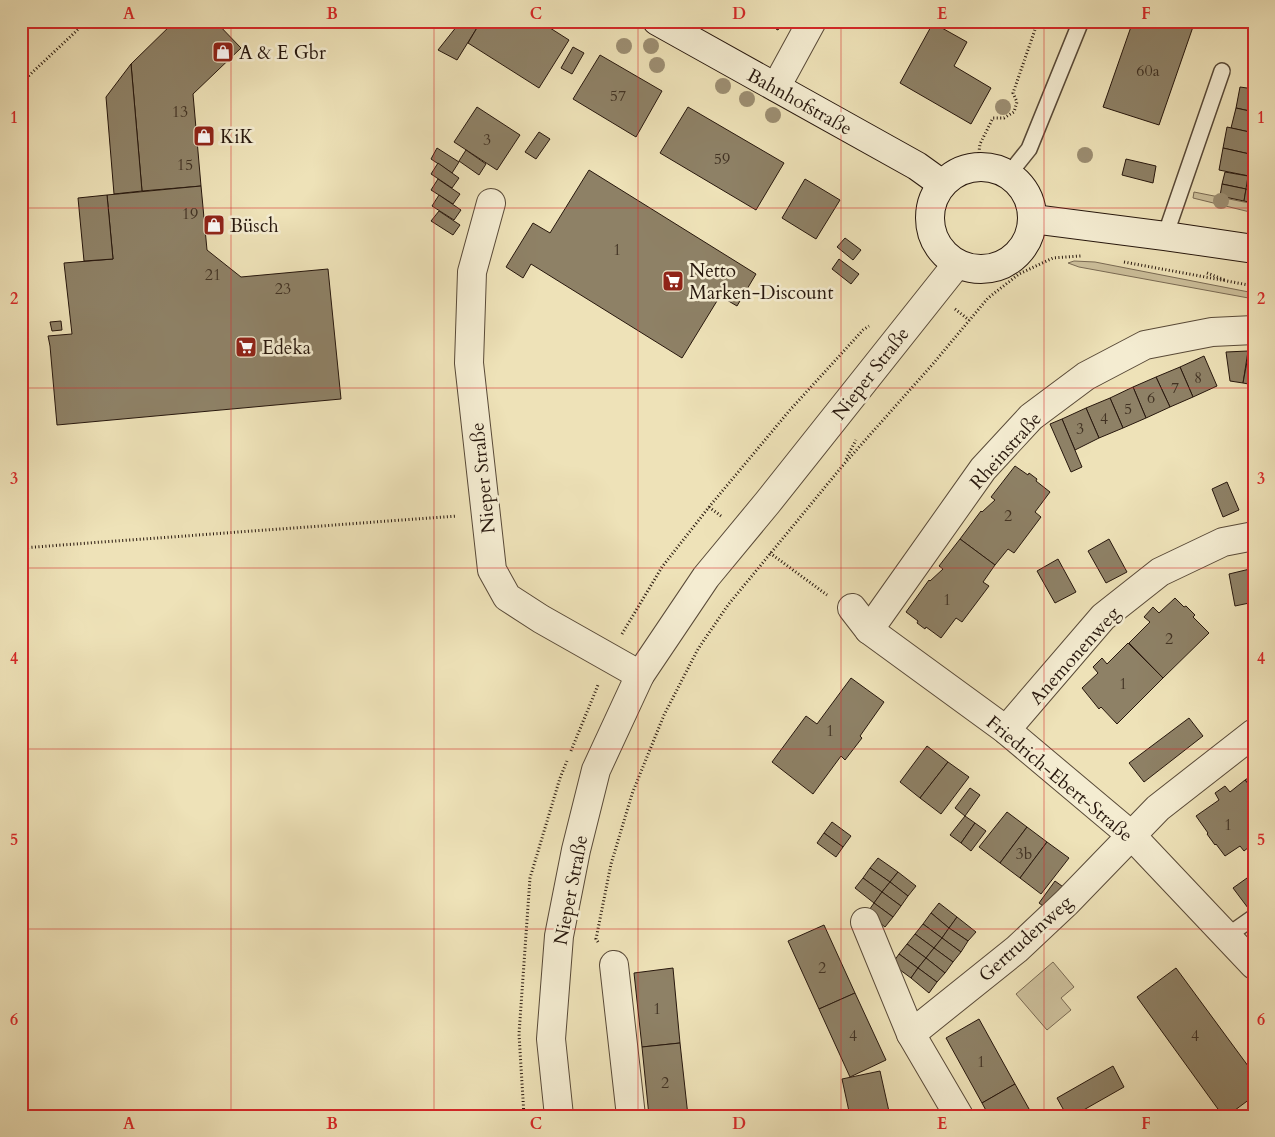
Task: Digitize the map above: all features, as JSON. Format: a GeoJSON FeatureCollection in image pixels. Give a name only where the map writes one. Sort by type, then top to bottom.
{"type":"FeatureCollection","features":[{"type":"Feature","properties":{"kind":"street","name":"Bahnhofstraße"},"geometry":{"type":"LineString","coordinates":[[657,21],[917,166],[942,184]]}},
{"type":"Feature","properties":{"kind":"street"},"geometry":{"type":"LineString","coordinates":[[776,87],[812,21]]}},
{"type":"Feature","properties":{"kind":"street"},"geometry":{"type":"LineString","coordinates":[[977,166],[994,168],[1009,174],[1022,186],[1030,202],[1033,219],[1030,236],[1021,251],[1007,262],[991,269],[974,269],[957,264],[944,254],[933,238],[929,220],[932,202],[942,184],[958,172],[977,166]]}},
{"type":"Feature","properties":{"kind":"street","name":"Nieper Straße"},"geometry":{"type":"LineString","coordinates":[[491,203],[472,272],[469,363],[492,570],[507,597],[541,619],[640,675]]}},
{"type":"Feature","properties":{"kind":"street"},"geometry":{"type":"LineString","coordinates":[[1033,219],[1254,249]]}},
{"type":"Feature","properties":{"kind":"street","name":"Nieper Straße"},"geometry":{"type":"LineString","coordinates":[[559,1116],[552,1039],[559,936],[576,850],[596,770],[640,675],[706,577],[957,264]]}},
{"type":"Feature","properties":{"kind":"street","name":"Rheinstraße"},"geometry":{"type":"LineString","coordinates":[[869,630],[983,470],[1031,417],[1086,376],[1145,345],[1212,332],[1254,330]]}},
{"type":"Feature","properties":{"kind":"street","name":"Anemonenweg"},"geometry":{"type":"LineString","coordinates":[[1006,730],[1103,617],[1160,572],[1223,542],[1254,536]]}},
{"type":"Feature","properties":{"kind":"street","name":"Friedrich-Ebert-Straße"},"geometry":{"type":"LineString","coordinates":[[852,608],[869,630],[1006,730],[1132,835],[1254,965]]}},
{"type":"Feature","properties":{"kind":"street","name":"Gertrudenweg"},"geometry":{"type":"LineString","coordinates":[[912,1034],[1017,949],[1068,902],[1158,808],[1254,733]]}},
{"type":"Feature","properties":{"kind":"street"},"geometry":{"type":"LineString","coordinates":[[865,922],[912,1034],[959,1116]]}},
{"type":"Feature","properties":{"kind":"street"},"geometry":{"type":"LineString","coordinates":[[614,965],[631,1116]]}},
{"type":"Feature","properties":{"kind":"lane"},"geometry":{"type":"LineString","coordinates":[[1009,174],[1029,149],[1081,21]]}},
{"type":"Feature","properties":{"kind":"lane"},"geometry":{"type":"LineString","coordinates":[[1165,236],[1222,72]]}},
{"type":"Feature","properties":{"kind":"lane"},"geometry":{"type":"LineString","coordinates":[[1227,936],[1254,917]]}},
{"type":"Feature","properties":{"kind":"path"},"geometry":{"type":"LineString","coordinates":[[21,83],[87,21]]}},
{"type":"Feature","properties":{"kind":"path"},"geometry":{"type":"LineString","coordinates":[[977,166],[980,144],[993,118],[1004,118],[1014,112],[1017,102],[1013,93],[1038,21]]}},
{"type":"Feature","properties":{"kind":"path"},"geometry":{"type":"LineString","coordinates":[[596,939],[611,864],[632,794],[664,715],[698,649],[728,605],[844,464],[932,365],[988,298],[1019,274],[1053,258],[1084,256]]}},
{"type":"Feature","properties":{"kind":"path"},"geometry":{"type":"LineString","coordinates":[[1122,261],[1254,286]]}},
{"type":"Feature","properties":{"kind":"path"},"geometry":{"type":"LineString","coordinates":[[709,507],[830,598],[852,608]]}},
{"type":"Feature","properties":{"kind":"path"},"geometry":{"type":"LineString","coordinates":[[21,548],[486,514]]}},
{"type":"Feature","properties":{"kind":"shaded area"},"geometry":{"type":"Polygon","coordinates":[[[1194,192],[1254,204],[1254,213],[1193,198],[1194,192]]]}},
{"type":"Feature","properties":{"kind":"shaded area"},"geometry":{"type":"Polygon","coordinates":[[[1074,261],[1095,262],[1254,293],[1254,299],[1079,267],[1068,263],[1074,261]]]}},
{"type":"Feature","properties":{"kind":"shaded area"},"geometry":{"type":"Polygon","coordinates":[[[1053,962],[1074,987],[1061,998],[1071,1010],[1047,1030],[1016,994],[1053,962]]]}},
{"type":"Feature","properties":{"kind":"building"},"geometry":{"type":"Polygon","coordinates":[[[175,21],[215,21],[241,48],[193,94],[201,186],[142,191],[131,64],[175,21]]]}},
{"type":"Feature","properties":{"kind":"building"},"geometry":{"type":"Polygon","coordinates":[[[461,21],[476,21],[480,23],[457,60],[438,50],[461,21]]]}},
{"type":"Feature","properties":{"kind":"building"},"geometry":{"type":"Polygon","coordinates":[[[481,21],[539,21],[569,40],[539,88],[468,43],[481,21]]]}},
{"type":"Feature","properties":{"kind":"building"},"geometry":{"type":"Polygon","coordinates":[[[770,21],[783,21],[778,30],[776,29],[778,26],[770,21]]]}},
{"type":"Feature","properties":{"kind":"building"},"geometry":{"type":"Polygon","coordinates":[[[1133,21],[1195,21],[1159,125],[1103,107],[1133,21]]]}},
{"type":"Feature","properties":{"kind":"building"},"geometry":{"type":"Polygon","coordinates":[[[933,23],[967,42],[954,66],[991,88],[971,124],[900,83],[933,23]]]}},
{"type":"Feature","properties":{"kind":"building"},"geometry":{"type":"Polygon","coordinates":[[[573,47],[584,53],[572,74],[561,68],[573,47]]]}},
{"type":"Feature","properties":{"kind":"building"},"geometry":{"type":"Polygon","coordinates":[[[600,55],[662,91],[636,137],[573,99],[600,55]]]}},
{"type":"Feature","properties":{"kind":"building"},"geometry":{"type":"Polygon","coordinates":[[[131,64],[142,191],[114,194],[106,97],[131,64]]]}},
{"type":"Feature","properties":{"kind":"building"},"geometry":{"type":"Polygon","coordinates":[[[1240,87],[1254,89],[1254,112],[1236,108],[1240,87]]]}},
{"type":"Feature","properties":{"kind":"building"},"geometry":{"type":"Polygon","coordinates":[[[477,107],[520,135],[497,170],[454,142],[477,107]]]}},
{"type":"Feature","properties":{"kind":"building"},"geometry":{"type":"Polygon","coordinates":[[[688,107],[784,163],[756,210],[660,153],[688,107]]]}},
{"type":"Feature","properties":{"kind":"building"},"geometry":{"type":"Polygon","coordinates":[[[1236,108],[1254,112],[1254,133],[1231,128],[1236,108]]]}},
{"type":"Feature","properties":{"kind":"building"},"geometry":{"type":"Polygon","coordinates":[[[1227,127],[1254,133],[1254,155],[1223,148],[1227,127]]]}},
{"type":"Feature","properties":{"kind":"building"},"geometry":{"type":"Polygon","coordinates":[[[539,132],[550,139],[536,159],[525,152],[539,132]]]}},
{"type":"Feature","properties":{"kind":"building"},"geometry":{"type":"Polygon","coordinates":[[[437,148],[459,162],[452,173],[431,159],[437,148]]]}},
{"type":"Feature","properties":{"kind":"building"},"geometry":{"type":"Polygon","coordinates":[[[1223,148],[1254,155],[1254,177],[1219,170],[1223,148]]]}},
{"type":"Feature","properties":{"kind":"building"},"geometry":{"type":"Polygon","coordinates":[[[466,150],[486,164],[479,175],[459,161],[466,150]]]}},
{"type":"Feature","properties":{"kind":"building"},"geometry":{"type":"Polygon","coordinates":[[[1126,159],[1156,166],[1153,183],[1122,175],[1126,159]]]}},
{"type":"Feature","properties":{"kind":"building"},"geometry":{"type":"Polygon","coordinates":[[[438,163],[459,178],[452,188],[431,174],[438,163]]]}},
{"type":"Feature","properties":{"kind":"building"},"geometry":{"type":"Polygon","coordinates":[[[589,170],[756,274],[737,306],[720,296],[682,358],[531,264],[523,278],[506,267],[533,223],[550,233],[589,170]]]}},
{"type":"Feature","properties":{"kind":"building"},"geometry":{"type":"Polygon","coordinates":[[[1225,172],[1248,176],[1246,189],[1222,184],[1225,172]]]}},
{"type":"Feature","properties":{"kind":"building"},"geometry":{"type":"Polygon","coordinates":[[[438,179],[460,194],[453,204],[431,190],[438,179]]]}},
{"type":"Feature","properties":{"kind":"building"},"geometry":{"type":"Polygon","coordinates":[[[805,179],[840,200],[816,239],[782,218],[805,179]]]}},
{"type":"Feature","properties":{"kind":"building"},"geometry":{"type":"Polygon","coordinates":[[[1222,184],[1246,189],[1244,201],[1220,196],[1222,184]]]}},
{"type":"Feature","properties":{"kind":"building"},"geometry":{"type":"Polygon","coordinates":[[[201,186],[207,250],[241,277],[328,269],[341,399],[57,425],[48,336],[72,334],[64,263],[113,259],[107,195],[201,186]]]}},
{"type":"Feature","properties":{"kind":"building"},"geometry":{"type":"Polygon","coordinates":[[[1246,189],[1254,190],[1254,203],[1244,201],[1246,189]]]}},
{"type":"Feature","properties":{"kind":"building"},"geometry":{"type":"Polygon","coordinates":[[[107,195],[113,259],[84,261],[78,198],[107,195]]]}},
{"type":"Feature","properties":{"kind":"building"},"geometry":{"type":"Polygon","coordinates":[[[439,195],[461,210],[454,220],[432,206],[439,195]]]}},
{"type":"Feature","properties":{"kind":"building"},"geometry":{"type":"Polygon","coordinates":[[[439,211],[460,225],[453,235],[431,221],[439,211]]]}},
{"type":"Feature","properties":{"kind":"building"},"geometry":{"type":"Polygon","coordinates":[[[845,238],[861,250],[853,260],[837,247],[845,238]]]}},
{"type":"Feature","properties":{"kind":"building"},"geometry":{"type":"Polygon","coordinates":[[[839,259],[859,274],[851,284],[832,269],[839,259]]]}},
{"type":"Feature","properties":{"kind":"building"},"geometry":{"type":"Polygon","coordinates":[[[61,321],[62,330],[52,331],[50,322],[61,321]]]}},
{"type":"Feature","properties":{"kind":"building"},"geometry":{"type":"Polygon","coordinates":[[[1248,351],[1243,383],[1230,381],[1226,352],[1248,351]]]}},
{"type":"Feature","properties":{"kind":"building"},"geometry":{"type":"Polygon","coordinates":[[[1249,351],[1254,352],[1254,385],[1243,383],[1249,351]]]}},
{"type":"Feature","properties":{"kind":"building"},"geometry":{"type":"Polygon","coordinates":[[[1204,356],[1217,386],[1193,397],[1180,367],[1204,356]]]}},
{"type":"Feature","properties":{"kind":"building"},"geometry":{"type":"Polygon","coordinates":[[[1180,367],[1193,397],[1170,407],[1156,377],[1180,367]]]}},
{"type":"Feature","properties":{"kind":"building"},"geometry":{"type":"Polygon","coordinates":[[[1156,377],[1170,407],[1146,418],[1133,387],[1156,377]]]}},
{"type":"Feature","properties":{"kind":"building"},"geometry":{"type":"Polygon","coordinates":[[[1133,387],[1146,418],[1123,428],[1110,398],[1133,387]]]}},
{"type":"Feature","properties":{"kind":"building"},"geometry":{"type":"Polygon","coordinates":[[[1110,398],[1123,428],[1099,438],[1086,408],[1110,398]]]}},
{"type":"Feature","properties":{"kind":"building"},"geometry":{"type":"Polygon","coordinates":[[[1086,408],[1099,438],[1075,450],[1062,419],[1086,408]]]}},
{"type":"Feature","properties":{"kind":"building"},"geometry":{"type":"Polygon","coordinates":[[[1062,419],[1082,467],[1071,472],[1050,424],[1062,419]]]}},
{"type":"Feature","properties":{"kind":"building"},"geometry":{"type":"Polygon","coordinates":[[[1015,466],[1028,475],[1029,473],[1050,492],[1035,512],[1041,517],[1014,553],[1008,549],[995,565],[960,539],[981,511],[995,500],[991,497],[1015,466]]]}},
{"type":"Feature","properties":{"kind":"building"},"geometry":{"type":"Polygon","coordinates":[[[1227,482],[1239,510],[1223,517],[1212,489],[1227,482]]]}},
{"type":"Feature","properties":{"kind":"building"},"geometry":{"type":"Polygon","coordinates":[[[960,539],[995,565],[983,582],[989,586],[962,622],[956,618],[941,638],[926,627],[925,629],[906,612],[929,580],[943,569],[939,566],[960,539]]]}},
{"type":"Feature","properties":{"kind":"building"},"geometry":{"type":"Polygon","coordinates":[[[1109,539],[1127,572],[1106,583],[1088,551],[1109,539]]]}},
{"type":"Feature","properties":{"kind":"building"},"geometry":{"type":"Polygon","coordinates":[[[1058,559],[1076,592],[1055,603],[1037,571],[1058,559]]]}},
{"type":"Feature","properties":{"kind":"building"},"geometry":{"type":"Polygon","coordinates":[[[1254,568],[1254,602],[1235,606],[1229,574],[1254,568]]]}},
{"type":"Feature","properties":{"kind":"building"},"geometry":{"type":"Polygon","coordinates":[[[1175,598],[1195,615],[1193,617],[1209,633],[1163,678],[1129,643],[1150,622],[1144,617],[1153,607],[1159,613],[1175,598]]]}},
{"type":"Feature","properties":{"kind":"building"},"geometry":{"type":"Polygon","coordinates":[[[1128,643],[1163,678],[1117,724],[1101,707],[1099,709],[1082,688],[1098,673],[1093,667],[1102,658],[1107,664],[1128,643]]]}},
{"type":"Feature","properties":{"kind":"building"},"geometry":{"type":"Polygon","coordinates":[[[851,678],[884,702],[860,736],[862,738],[845,760],[841,756],[813,794],[772,762],[806,716],[817,724],[851,678]]]}},
{"type":"Feature","properties":{"kind":"building"},"geometry":{"type":"Polygon","coordinates":[[[1189,718],[1203,736],[1144,782],[1129,763],[1189,718]]]}},
{"type":"Feature","properties":{"kind":"building"},"geometry":{"type":"Polygon","coordinates":[[[927,746],[948,762],[920,798],[900,782],[927,746]]]}},
{"type":"Feature","properties":{"kind":"building"},"geometry":{"type":"Polygon","coordinates":[[[948,762],[969,777],[941,814],[920,798],[948,762]]]}},
{"type":"Feature","properties":{"kind":"building"},"geometry":{"type":"Polygon","coordinates":[[[1254,774],[1254,791],[1245,780],[1254,774]]]}},
{"type":"Feature","properties":{"kind":"building"},"geometry":{"type":"Polygon","coordinates":[[[1245,780],[1254,791],[1254,843],[1244,851],[1240,846],[1225,856],[1207,834],[1196,816],[1219,800],[1215,793],[1225,786],[1230,792],[1245,780]]]}},
{"type":"Feature","properties":{"kind":"building"},"geometry":{"type":"Polygon","coordinates":[[[970,788],[980,795],[965,816],[955,808],[970,788]]]}},
{"type":"Feature","properties":{"kind":"building"},"geometry":{"type":"Polygon","coordinates":[[[1007,812],[1027,827],[1000,863],[979,847],[1007,812]]]}},
{"type":"Feature","properties":{"kind":"building"},"geometry":{"type":"Polygon","coordinates":[[[965,816],[975,823],[961,843],[950,835],[965,816]]]}},
{"type":"Feature","properties":{"kind":"building"},"geometry":{"type":"Polygon","coordinates":[[[832,822],[851,836],[843,847],[824,833],[832,822]]]}},
{"type":"Feature","properties":{"kind":"building"},"geometry":{"type":"Polygon","coordinates":[[[975,823],[986,831],[971,851],[961,843],[975,823]]]}},
{"type":"Feature","properties":{"kind":"building"},"geometry":{"type":"Polygon","coordinates":[[[1027,827],[1047,842],[1020,878],[1000,863],[1027,827]]]}},
{"type":"Feature","properties":{"kind":"building"},"geometry":{"type":"Polygon","coordinates":[[[824,833],[843,847],[836,857],[817,843],[824,833]]]}},
{"type":"Feature","properties":{"kind":"building"},"geometry":{"type":"Polygon","coordinates":[[[1047,842],[1069,858],[1041,894],[1020,878],[1047,842]]]}},
{"type":"Feature","properties":{"kind":"building"},"geometry":{"type":"Polygon","coordinates":[[[878,858],[898,872],[890,882],[870,868],[878,858]]]}},
{"type":"Feature","properties":{"kind":"building"},"geometry":{"type":"Polygon","coordinates":[[[870,868],[890,882],[882,892],[863,878],[870,868]]]}},
{"type":"Feature","properties":{"kind":"building"},"geometry":{"type":"Polygon","coordinates":[[[898,872],[916,886],[908,896],[890,882],[898,872]]]}},
{"type":"Feature","properties":{"kind":"building"},"geometry":{"type":"Polygon","coordinates":[[[1254,873],[1254,903],[1248,908],[1233,888],[1254,873]]]}},
{"type":"Feature","properties":{"kind":"building"},"geometry":{"type":"Polygon","coordinates":[[[863,878],[882,892],[874,903],[855,888],[863,878]]]}},
{"type":"Feature","properties":{"kind":"building"},"geometry":{"type":"Polygon","coordinates":[[[1055,881],[1066,889],[1050,911],[1039,903],[1055,881]]]}},
{"type":"Feature","properties":{"kind":"building"},"geometry":{"type":"Polygon","coordinates":[[[890,882],[908,896],[901,906],[882,892],[890,882]]]}},
{"type":"Feature","properties":{"kind":"building"},"geometry":{"type":"Polygon","coordinates":[[[882,892],[901,906],[893,917],[874,903],[882,892]]]}},
{"type":"Feature","properties":{"kind":"building"},"geometry":{"type":"Polygon","coordinates":[[[874,903],[893,917],[885,927],[867,913],[874,903]]]}},
{"type":"Feature","properties":{"kind":"building"},"geometry":{"type":"Polygon","coordinates":[[[939,903],[957,917],[949,928],[931,913],[939,903]]]}},
{"type":"Feature","properties":{"kind":"building"},"geometry":{"type":"Polygon","coordinates":[[[931,913],[949,928],[942,938],[923,924],[931,913]]]}},
{"type":"Feature","properties":{"kind":"building"},"geometry":{"type":"Polygon","coordinates":[[[957,917],[976,932],[968,941],[949,928],[957,917]]]}},
{"type":"Feature","properties":{"kind":"building"},"geometry":{"type":"Polygon","coordinates":[[[923,924],[942,938],[934,948],[915,934],[923,924]]]}},
{"type":"Feature","properties":{"kind":"building"},"geometry":{"type":"Polygon","coordinates":[[[824,925],[855,993],[819,1009],[788,941],[824,925]]]}},
{"type":"Feature","properties":{"kind":"building"},"geometry":{"type":"Polygon","coordinates":[[[949,928],[968,941],[961,952],[942,938],[949,928]]]}},
{"type":"Feature","properties":{"kind":"building"},"geometry":{"type":"Polygon","coordinates":[[[915,934],[934,948],[926,958],[907,944],[915,934]]]}},
{"type":"Feature","properties":{"kind":"building"},"geometry":{"type":"Polygon","coordinates":[[[942,938],[961,952],[953,962],[934,948],[942,938]]]}},
{"type":"Feature","properties":{"kind":"building"},"geometry":{"type":"Polygon","coordinates":[[[907,944],[926,958],[918,968],[899,954],[907,944]]]}},
{"type":"Feature","properties":{"kind":"building"},"geometry":{"type":"Polygon","coordinates":[[[934,948],[953,962],[945,973],[926,958],[934,948]]]}},
{"type":"Feature","properties":{"kind":"building"},"geometry":{"type":"Polygon","coordinates":[[[899,954],[918,968],[911,978],[892,964],[899,954]]]}},
{"type":"Feature","properties":{"kind":"building"},"geometry":{"type":"Polygon","coordinates":[[[926,958],[945,973],[937,982],[918,968],[926,958]]]}},
{"type":"Feature","properties":{"kind":"building"},"geometry":{"type":"Polygon","coordinates":[[[673,968],[680,1043],[642,1047],[634,973],[673,968]]]}},
{"type":"Feature","properties":{"kind":"building"},"geometry":{"type":"Polygon","coordinates":[[[918,968],[937,982],[929,993],[911,978],[918,968]]]}},
{"type":"Feature","properties":{"kind":"building"},"geometry":{"type":"Polygon","coordinates":[[[1176,968],[1254,1074],[1254,1096],[1227,1116],[1223,1116],[1137,997],[1176,968]]]}},
{"type":"Feature","properties":{"kind":"building"},"geometry":{"type":"Polygon","coordinates":[[[855,993],[886,1060],[850,1077],[819,1009],[855,993]]]}},
{"type":"Feature","properties":{"kind":"building"},"geometry":{"type":"Polygon","coordinates":[[[979,1019],[1015,1084],[982,1103],[946,1038],[979,1019]]]}},
{"type":"Feature","properties":{"kind":"building"},"geometry":{"type":"Polygon","coordinates":[[[680,1043],[688,1116],[649,1116],[642,1047],[680,1043]]]}},
{"type":"Feature","properties":{"kind":"building"},"geometry":{"type":"Polygon","coordinates":[[[1113,1066],[1124,1087],[1073,1116],[1067,1116],[1057,1098],[1113,1066]]]}},
{"type":"Feature","properties":{"kind":"building"},"geometry":{"type":"Polygon","coordinates":[[[880,1071],[890,1116],[850,1116],[842,1079],[880,1071]]]}},
{"type":"Feature","properties":{"kind":"building"},"geometry":{"type":"Polygon","coordinates":[[[1015,1084],[1033,1116],[989,1116],[982,1103],[1015,1084]]]}},
{"type":"Feature","properties":{"kind":"place","name":"A & E Gbr"},"geometry":{"type":"Point","coordinates":[223,52]}},
{"type":"Feature","properties":{"kind":"place","name":"KiK"},"geometry":{"type":"Point","coordinates":[204,136]}},
{"type":"Feature","properties":{"kind":"place","name":"Büsch"},"geometry":{"type":"Point","coordinates":[214,225]}},
{"type":"Feature","properties":{"kind":"place","name":"Netto Marken-Discount"},"geometry":{"type":"Point","coordinates":[673,281]}},
{"type":"Feature","properties":{"kind":"place","name":"Edeka"},"geometry":{"type":"Point","coordinates":[246,347]}}]}
